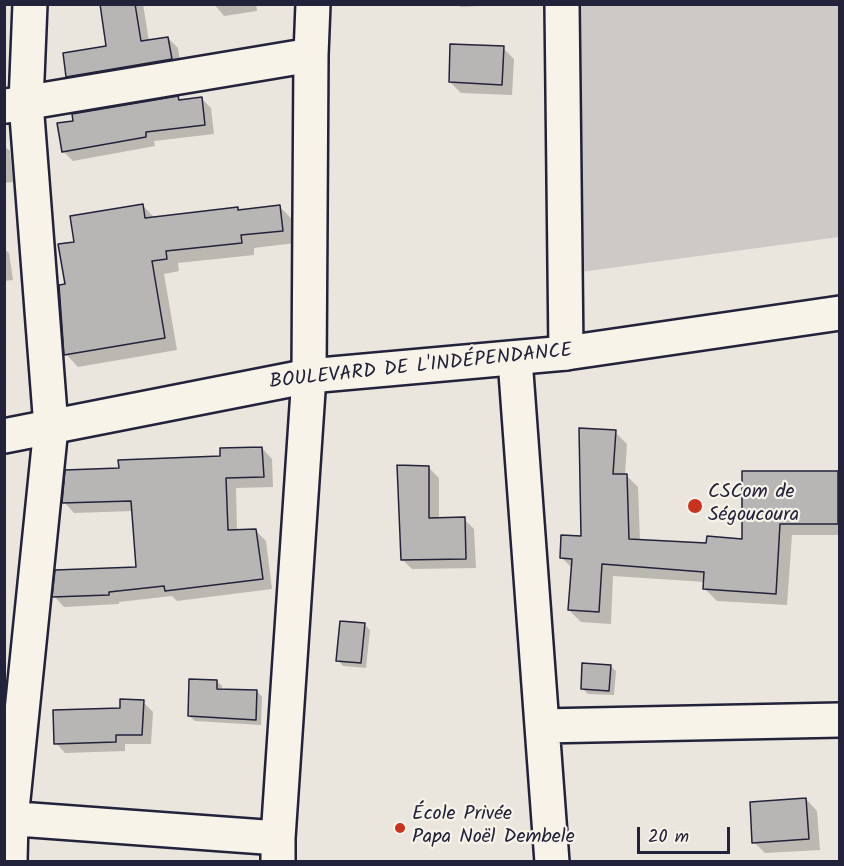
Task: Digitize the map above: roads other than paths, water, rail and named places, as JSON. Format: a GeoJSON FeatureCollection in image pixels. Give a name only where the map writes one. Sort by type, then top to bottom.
{"type":"FeatureCollection","features":[{"type":"Feature","properties":{"kind":"main road"},"geometry":{"type":"LineString","coordinates":[[10,861],[8,818],[51,427],[15,104],[30,4]]}},
{"type":"Feature","properties":{"kind":"main road"},"geometry":{"type":"LineString","coordinates":[[8,818],[278,850],[309,376],[311,55],[314,4]]}},
{"type":"Feature","properties":{"kind":"main road"},"geometry":{"type":"LineString","coordinates":[[562,4],[566,353]]}},
{"type":"Feature","properties":{"kind":"main road"},"geometry":{"type":"LineString","coordinates":[[15,104],[311,55]]}},
{"type":"Feature","properties":{"kind":"main road","name":"BOULEVARD DE L'INDÉPENDANCE"},"geometry":{"type":"LineString","coordinates":[[4,436],[309,376],[566,353],[840,313]]}},
{"type":"Feature","properties":{"kind":"main road"},"geometry":{"type":"LineString","coordinates":[[514,359],[552,861]]}},
{"type":"Feature","properties":{"kind":"main road"},"geometry":{"type":"LineString","coordinates":[[542,726],[840,720]]}},
{"type":"Feature","properties":{"kind":"place","name":"CSCom de Ségoucoura"},"geometry":{"type":"Point","coordinates":[695,506]}},
{"type":"Feature","properties":{"kind":"place","name":"École Privée Papa Noël Dembele"},"geometry":{"type":"Point","coordinates":[400,828]}}]}
